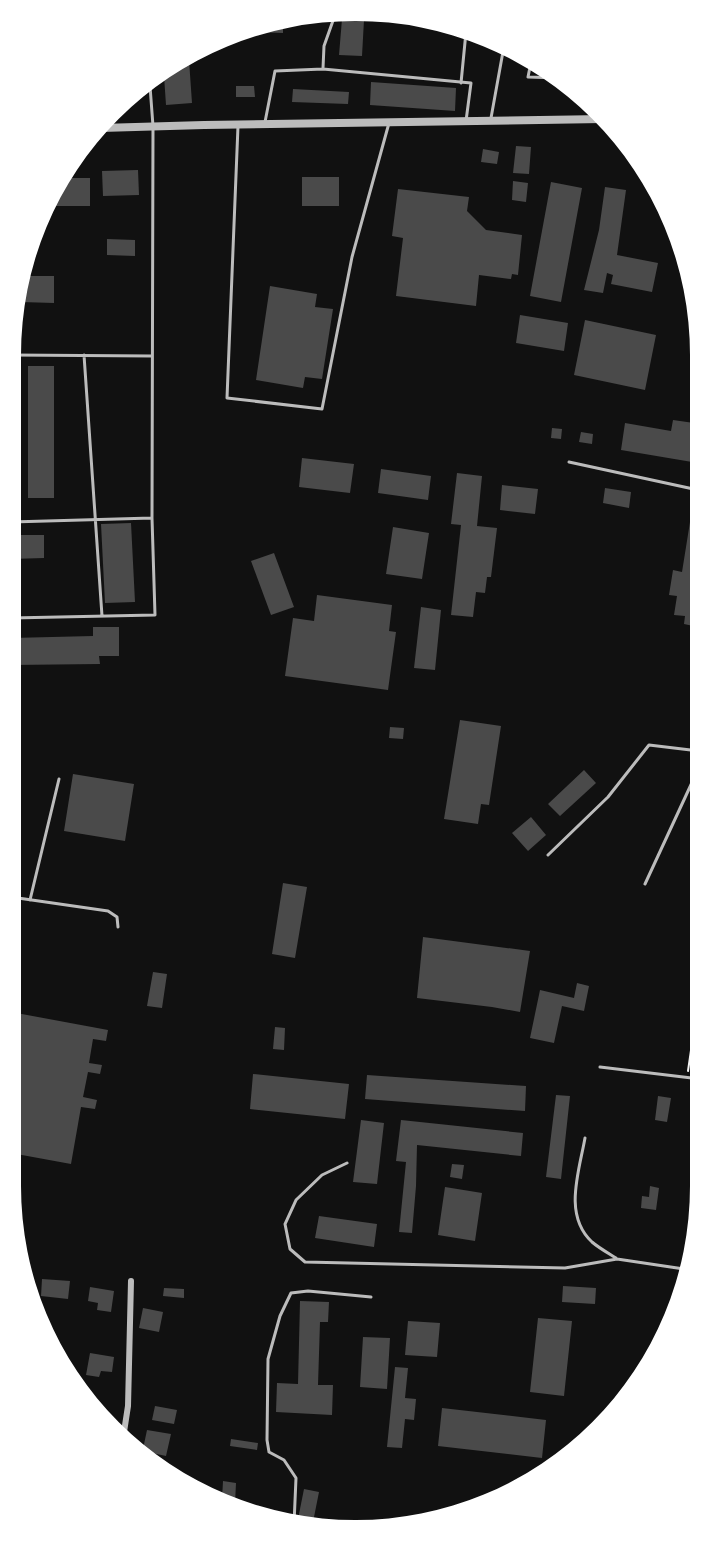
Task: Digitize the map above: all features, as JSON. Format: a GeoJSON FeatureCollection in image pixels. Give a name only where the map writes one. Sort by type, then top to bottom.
{"type":"FeatureCollection","features":[{"type":"Feature","properties":{"kind":"street"},"geometry":{"type":"LineString","coordinates":[[111,128],[592,119]]}},
{"type":"Feature","properties":{"kind":"street"},"geometry":{"type":"LineString","coordinates":[[125,1427],[128,1406],[131,1281]]}},
{"type":"Feature","properties":{"kind":"lane"},"geometry":{"type":"LineString","coordinates":[[323,69],[324,46],[332,22]]}},
{"type":"Feature","properties":{"kind":"lane"},"geometry":{"type":"LineString","coordinates":[[461,83],[465,40]]}},
{"type":"Feature","properties":{"kind":"lane"},"geometry":{"type":"LineString","coordinates":[[490,122],[502,55]]}},
{"type":"Feature","properties":{"kind":"lane"},"geometry":{"type":"LineString","coordinates":[[264,124],[274,71],[323,69],[471,83],[466,122]]}},
{"type":"Feature","properties":{"kind":"lane"},"geometry":{"type":"LineString","coordinates":[[529,70],[528,77],[542,77]]}},
{"type":"Feature","properties":{"kind":"lane"},"geometry":{"type":"LineString","coordinates":[[21,618],[155,615],[152,518],[153,126],[150,91]]}},
{"type":"Feature","properties":{"kind":"lane"},"geometry":{"type":"LineString","coordinates":[[238,125],[226,398],[322,410],[352,257],[389,123]]}},
{"type":"Feature","properties":{"kind":"lane"},"geometry":{"type":"LineString","coordinates":[[21,355],[152,356]]}},
{"type":"Feature","properties":{"kind":"lane"},"geometry":{"type":"LineString","coordinates":[[84,355],[102,616]]}},
{"type":"Feature","properties":{"kind":"lane"},"geometry":{"type":"LineString","coordinates":[[569,462],[690,488]]}},
{"type":"Feature","properties":{"kind":"lane"},"geometry":{"type":"LineString","coordinates":[[21,522],[152,518]]}},
{"type":"Feature","properties":{"kind":"lane"},"geometry":{"type":"LineString","coordinates":[[548,855],[608,797],[649,745],[690,750]]}},
{"type":"Feature","properties":{"kind":"lane"},"geometry":{"type":"LineString","coordinates":[[30,900],[59,779]]}},
{"type":"Feature","properties":{"kind":"lane"},"geometry":{"type":"LineString","coordinates":[[645,884],[690,787]]}},
{"type":"Feature","properties":{"kind":"lane"},"geometry":{"type":"LineString","coordinates":[[21,899],[108,911],[117,917],[118,927]]}},
{"type":"Feature","properties":{"kind":"lane"},"geometry":{"type":"LineString","coordinates":[[600,1066],[690,1077]]}},
{"type":"Feature","properties":{"kind":"lane"},"geometry":{"type":"LineString","coordinates":[[585,1138],[574,1195],[575,1212],[582,1230],[592,1242],[617,1259]]}},
{"type":"Feature","properties":{"kind":"lane"},"geometry":{"type":"LineString","coordinates":[[347,1163],[322,1175],[296,1200],[285,1224],[290,1249],[305,1262],[565,1268],[617,1259],[680,1268]]}},
{"type":"Feature","properties":{"kind":"lane"},"geometry":{"type":"LineString","coordinates":[[294,1515],[296,1478],[284,1460],[269,1452],[267,1440],[268,1359],[280,1316],[291,1293],[308,1291],[371,1297]]}},
{"type":"Feature","properties":{"kind":"path"},"geometry":{"type":"LineString","coordinates":[[687,1077],[690,1056]]}},
{"type":"Feature","properties":{"kind":"building"},"geometry":{"type":"Polygon","coordinates":[[[364,21],[362,56],[339,55],[342,22],[364,21]]]}},
{"type":"Feature","properties":{"kind":"building"},"geometry":{"type":"Polygon","coordinates":[[[283,29],[283,33],[267,33],[283,29]]]}},
{"type":"Feature","properties":{"kind":"building"},"geometry":{"type":"Polygon","coordinates":[[[189,65],[192,103],[166,105],[164,81],[189,65]]]}},
{"type":"Feature","properties":{"kind":"building"},"geometry":{"type":"Polygon","coordinates":[[[371,82],[456,88],[455,111],[370,105],[371,82]]]}},
{"type":"Feature","properties":{"kind":"building"},"geometry":{"type":"Polygon","coordinates":[[[236,86],[254,86],[255,97],[236,97],[236,86]]]}},
{"type":"Feature","properties":{"kind":"building"},"geometry":{"type":"Polygon","coordinates":[[[293,89],[349,92],[348,104],[292,102],[293,89]]]}},
{"type":"Feature","properties":{"kind":"building"},"geometry":{"type":"Polygon","coordinates":[[[516,146],[531,147],[529,174],[513,173],[516,146]]]}},
{"type":"Feature","properties":{"kind":"building"},"geometry":{"type":"Polygon","coordinates":[[[483,149],[499,152],[497,164],[481,162],[483,149]]]}},
{"type":"Feature","properties":{"kind":"building"},"geometry":{"type":"Polygon","coordinates":[[[138,170],[139,195],[103,196],[102,171],[138,170]]]}},
{"type":"Feature","properties":{"kind":"building"},"geometry":{"type":"Polygon","coordinates":[[[302,177],[339,177],[339,206],[302,206],[302,177]]]}},
{"type":"Feature","properties":{"kind":"building"},"geometry":{"type":"Polygon","coordinates":[[[72,178],[90,178],[90,206],[56,206],[72,178]]]}},
{"type":"Feature","properties":{"kind":"building"},"geometry":{"type":"Polygon","coordinates":[[[513,181],[528,183],[526,202],[512,200],[513,181]]]}},
{"type":"Feature","properties":{"kind":"building"},"geometry":{"type":"Polygon","coordinates":[[[551,182],[582,188],[561,302],[530,296],[551,182]]]}},
{"type":"Feature","properties":{"kind":"building"},"geometry":{"type":"Polygon","coordinates":[[[605,187],[626,190],[617,255],[658,263],[652,292],[611,284],[613,275],[607,273],[603,293],[584,290],[599,230],[605,187]]]}},
{"type":"Feature","properties":{"kind":"building"},"geometry":{"type":"Polygon","coordinates":[[[398,189],[469,197],[467,211],[486,230],[522,235],[518,275],[512,274],[511,279],[479,275],[476,306],[396,296],[403,238],[392,236],[398,189]]]}},
{"type":"Feature","properties":{"kind":"building"},"geometry":{"type":"Polygon","coordinates":[[[107,239],[135,240],[135,256],[107,255],[107,239]]]}},
{"type":"Feature","properties":{"kind":"building"},"geometry":{"type":"Polygon","coordinates":[[[30,276],[54,276],[54,303],[25,302],[30,276]]]}},
{"type":"Feature","properties":{"kind":"building"},"geometry":{"type":"Polygon","coordinates":[[[270,286],[317,294],[315,307],[333,309],[322,379],[305,377],[303,388],[256,380],[270,286]]]}},
{"type":"Feature","properties":{"kind":"building"},"geometry":{"type":"Polygon","coordinates":[[[520,315],[568,323],[564,351],[516,343],[520,315]]]}},
{"type":"Feature","properties":{"kind":"building"},"geometry":{"type":"Polygon","coordinates":[[[585,320],[656,335],[645,390],[574,375],[585,320]]]}},
{"type":"Feature","properties":{"kind":"building"},"geometry":{"type":"Polygon","coordinates":[[[28,366],[54,366],[54,498],[28,498],[28,366]]]}},
{"type":"Feature","properties":{"kind":"building"},"geometry":{"type":"Polygon","coordinates":[[[673,420],[690,422],[690,462],[621,450],[625,423],[671,431],[673,420]]]}},
{"type":"Feature","properties":{"kind":"building"},"geometry":{"type":"Polygon","coordinates":[[[552,428],[562,429],[561,439],[551,438],[552,428]]]}},
{"type":"Feature","properties":{"kind":"building"},"geometry":{"type":"Polygon","coordinates":[[[581,432],[593,434],[592,444],[579,442],[581,432]]]}},
{"type":"Feature","properties":{"kind":"building"},"geometry":{"type":"Polygon","coordinates":[[[302,458],[354,464],[350,493],[299,487],[302,458]]]}},
{"type":"Feature","properties":{"kind":"building"},"geometry":{"type":"Polygon","coordinates":[[[381,469],[431,476],[428,500],[378,493],[381,469]]]}},
{"type":"Feature","properties":{"kind":"building"},"geometry":{"type":"Polygon","coordinates":[[[457,473],[482,476],[477,526],[497,528],[491,577],[487,577],[485,593],[476,592],[473,617],[451,615],[461,525],[451,524],[457,473]]]}},
{"type":"Feature","properties":{"kind":"building"},"geometry":{"type":"Polygon","coordinates":[[[502,485],[538,489],[535,514],[500,510],[502,485]]]}},
{"type":"Feature","properties":{"kind":"building"},"geometry":{"type":"Polygon","coordinates":[[[605,488],[631,492],[629,508],[603,503],[605,488]]]}},
{"type":"Feature","properties":{"kind":"building"},"geometry":{"type":"Polygon","coordinates":[[[690,522],[690,625],[684,624],[685,616],[674,615],[677,596],[669,595],[673,570],[682,572],[690,522]]]}},
{"type":"Feature","properties":{"kind":"building"},"geometry":{"type":"Polygon","coordinates":[[[131,523],[135,602],[105,603],[101,524],[131,523]]]}},
{"type":"Feature","properties":{"kind":"building"},"geometry":{"type":"Polygon","coordinates":[[[393,527],[429,533],[422,579],[386,574],[393,527]]]}},
{"type":"Feature","properties":{"kind":"building"},"geometry":{"type":"Polygon","coordinates":[[[21,535],[44,535],[44,558],[21,559],[21,535]]]}},
{"type":"Feature","properties":{"kind":"building"},"geometry":{"type":"Polygon","coordinates":[[[274,553],[294,607],[271,615],[251,561],[274,553]]]}},
{"type":"Feature","properties":{"kind":"building"},"geometry":{"type":"Polygon","coordinates":[[[317,595],[392,605],[389,631],[396,632],[388,690],[285,676],[293,618],[314,621],[317,595]]]}},
{"type":"Feature","properties":{"kind":"building"},"geometry":{"type":"Polygon","coordinates":[[[421,607],[441,610],[435,670],[414,668],[421,607]]]}},
{"type":"Feature","properties":{"kind":"building"},"geometry":{"type":"Polygon","coordinates":[[[93,627],[119,627],[119,656],[99,656],[100,664],[21,665],[21,638],[93,636],[93,627]]]}},
{"type":"Feature","properties":{"kind":"building"},"geometry":{"type":"Polygon","coordinates":[[[460,720],[501,726],[489,805],[481,804],[478,824],[444,819],[460,720]]]}},
{"type":"Feature","properties":{"kind":"building"},"geometry":{"type":"Polygon","coordinates":[[[390,727],[404,728],[403,739],[389,738],[390,727]]]}},
{"type":"Feature","properties":{"kind":"building"},"geometry":{"type":"Polygon","coordinates":[[[584,770],[596,783],[560,816],[548,804],[584,770]]]}},
{"type":"Feature","properties":{"kind":"building"},"geometry":{"type":"Polygon","coordinates":[[[73,774],[134,784],[125,841],[64,831],[73,774]]]}},
{"type":"Feature","properties":{"kind":"building"},"geometry":{"type":"Polygon","coordinates":[[[531,817],[546,835],[528,851],[512,833],[531,817]]]}},
{"type":"Feature","properties":{"kind":"building"},"geometry":{"type":"Polygon","coordinates":[[[283,883],[307,887],[295,958],[272,954],[283,883]]]}},
{"type":"Feature","properties":{"kind":"building"},"geometry":{"type":"Polygon","coordinates":[[[423,937],[530,951],[520,1012],[417,998],[423,937]]]}},
{"type":"Feature","properties":{"kind":"building"},"geometry":{"type":"Polygon","coordinates":[[[153,972],[167,974],[162,1008],[147,1006],[153,972]]]}},
{"type":"Feature","properties":{"kind":"building"},"geometry":{"type":"Polygon","coordinates":[[[577,983],[589,986],[584,1011],[562,1006],[554,1043],[530,1038],[540,990],[574,998],[577,983]]]}},
{"type":"Feature","properties":{"kind":"building"},"geometry":{"type":"Polygon","coordinates":[[[21,1014],[108,1030],[106,1041],[93,1039],[89,1063],[102,1065],[100,1074],[88,1072],[83,1097],[97,1100],[95,1109],[81,1107],[71,1164],[21,1155],[21,1014]]]}},
{"type":"Feature","properties":{"kind":"building"},"geometry":{"type":"Polygon","coordinates":[[[275,1027],[285,1028],[284,1050],[273,1049],[275,1027]]]}},
{"type":"Feature","properties":{"kind":"building"},"geometry":{"type":"Polygon","coordinates":[[[253,1074],[349,1084],[345,1119],[250,1109],[253,1074]]]}},
{"type":"Feature","properties":{"kind":"building"},"geometry":{"type":"Polygon","coordinates":[[[367,1075],[526,1086],[525,1111],[365,1099],[367,1075]]]}},
{"type":"Feature","properties":{"kind":"building"},"geometry":{"type":"Polygon","coordinates":[[[556,1095],[570,1096],[561,1179],[546,1177],[556,1095]]]}},
{"type":"Feature","properties":{"kind":"building"},"geometry":{"type":"Polygon","coordinates":[[[658,1096],[671,1098],[667,1122],[655,1120],[658,1096]]]}},
{"type":"Feature","properties":{"kind":"building"},"geometry":{"type":"Polygon","coordinates":[[[361,1120],[384,1123],[377,1184],[353,1182],[361,1120]]]}},
{"type":"Feature","properties":{"kind":"building"},"geometry":{"type":"Polygon","coordinates":[[[401,1120],[523,1133],[521,1156],[417,1145],[412,1233],[399,1232],[406,1162],[396,1161],[401,1120]]]}},
{"type":"Feature","properties":{"kind":"building"},"geometry":{"type":"Polygon","coordinates":[[[452,1164],[464,1165],[462,1179],[450,1177],[452,1164]]]}},
{"type":"Feature","properties":{"kind":"building"},"geometry":{"type":"Polygon","coordinates":[[[650,1186],[659,1188],[656,1210],[641,1208],[642,1196],[649,1197],[650,1186]]]}},
{"type":"Feature","properties":{"kind":"building"},"geometry":{"type":"Polygon","coordinates":[[[445,1187],[482,1193],[475,1241],[438,1235],[445,1187]]]}},
{"type":"Feature","properties":{"kind":"building"},"geometry":{"type":"Polygon","coordinates":[[[319,1216],[377,1224],[374,1247],[315,1238],[319,1216]]]}},
{"type":"Feature","properties":{"kind":"building"},"geometry":{"type":"Polygon","coordinates":[[[42,1279],[70,1281],[68,1299],[41,1296],[42,1279]]]}},
{"type":"Feature","properties":{"kind":"building"},"geometry":{"type":"Polygon","coordinates":[[[563,1286],[596,1288],[595,1304],[562,1302],[563,1286]]]}},
{"type":"Feature","properties":{"kind":"building"},"geometry":{"type":"Polygon","coordinates":[[[90,1287],[114,1291],[111,1312],[97,1310],[98,1303],[88,1301],[90,1287]]]}},
{"type":"Feature","properties":{"kind":"building"},"geometry":{"type":"Polygon","coordinates":[[[164,1288],[184,1289],[184,1298],[163,1296],[164,1288]]]}},
{"type":"Feature","properties":{"kind":"building"},"geometry":{"type":"Polygon","coordinates":[[[300,1301],[329,1302],[328,1322],[320,1322],[318,1385],[333,1385],[332,1415],[276,1412],[277,1383],[298,1384],[300,1301]]]}},
{"type":"Feature","properties":{"kind":"building"},"geometry":{"type":"Polygon","coordinates":[[[143,1308],[163,1312],[159,1332],[139,1328],[143,1308]]]}},
{"type":"Feature","properties":{"kind":"building"},"geometry":{"type":"Polygon","coordinates":[[[538,1318],[572,1321],[564,1396],[530,1392],[538,1318]]]}},
{"type":"Feature","properties":{"kind":"building"},"geometry":{"type":"Polygon","coordinates":[[[408,1321],[440,1323],[437,1357],[405,1355],[408,1321]]]}},
{"type":"Feature","properties":{"kind":"building"},"geometry":{"type":"Polygon","coordinates":[[[363,1337],[390,1338],[387,1389],[360,1387],[363,1337]]]}},
{"type":"Feature","properties":{"kind":"building"},"geometry":{"type":"Polygon","coordinates":[[[90,1353],[114,1357],[112,1372],[101,1371],[99,1377],[86,1375],[90,1353]]]}},
{"type":"Feature","properties":{"kind":"building"},"geometry":{"type":"Polygon","coordinates":[[[395,1367],[408,1368],[405,1398],[416,1399],[414,1420],[405,1419],[402,1448],[387,1447],[395,1367]]]}},
{"type":"Feature","properties":{"kind":"building"},"geometry":{"type":"Polygon","coordinates":[[[155,1406],[177,1410],[174,1424],[152,1420],[155,1406]]]}},
{"type":"Feature","properties":{"kind":"building"},"geometry":{"type":"Polygon","coordinates":[[[442,1408],[546,1420],[542,1458],[438,1446],[442,1408]]]}},
{"type":"Feature","properties":{"kind":"building"},"geometry":{"type":"Polygon","coordinates":[[[147,1430],[171,1434],[166,1456],[156,1454],[144,1444],[147,1430]]]}},
{"type":"Feature","properties":{"kind":"building"},"geometry":{"type":"Polygon","coordinates":[[[231,1439],[258,1443],[257,1450],[230,1446],[231,1439]]]}},
{"type":"Feature","properties":{"kind":"building"},"geometry":{"type":"Polygon","coordinates":[[[223,1481],[236,1483],[235,1498],[222,1493],[223,1481]]]}},
{"type":"Feature","properties":{"kind":"building"},"geometry":{"type":"Polygon","coordinates":[[[304,1489],[319,1492],[314,1517],[299,1515],[304,1489]]]}}]}
